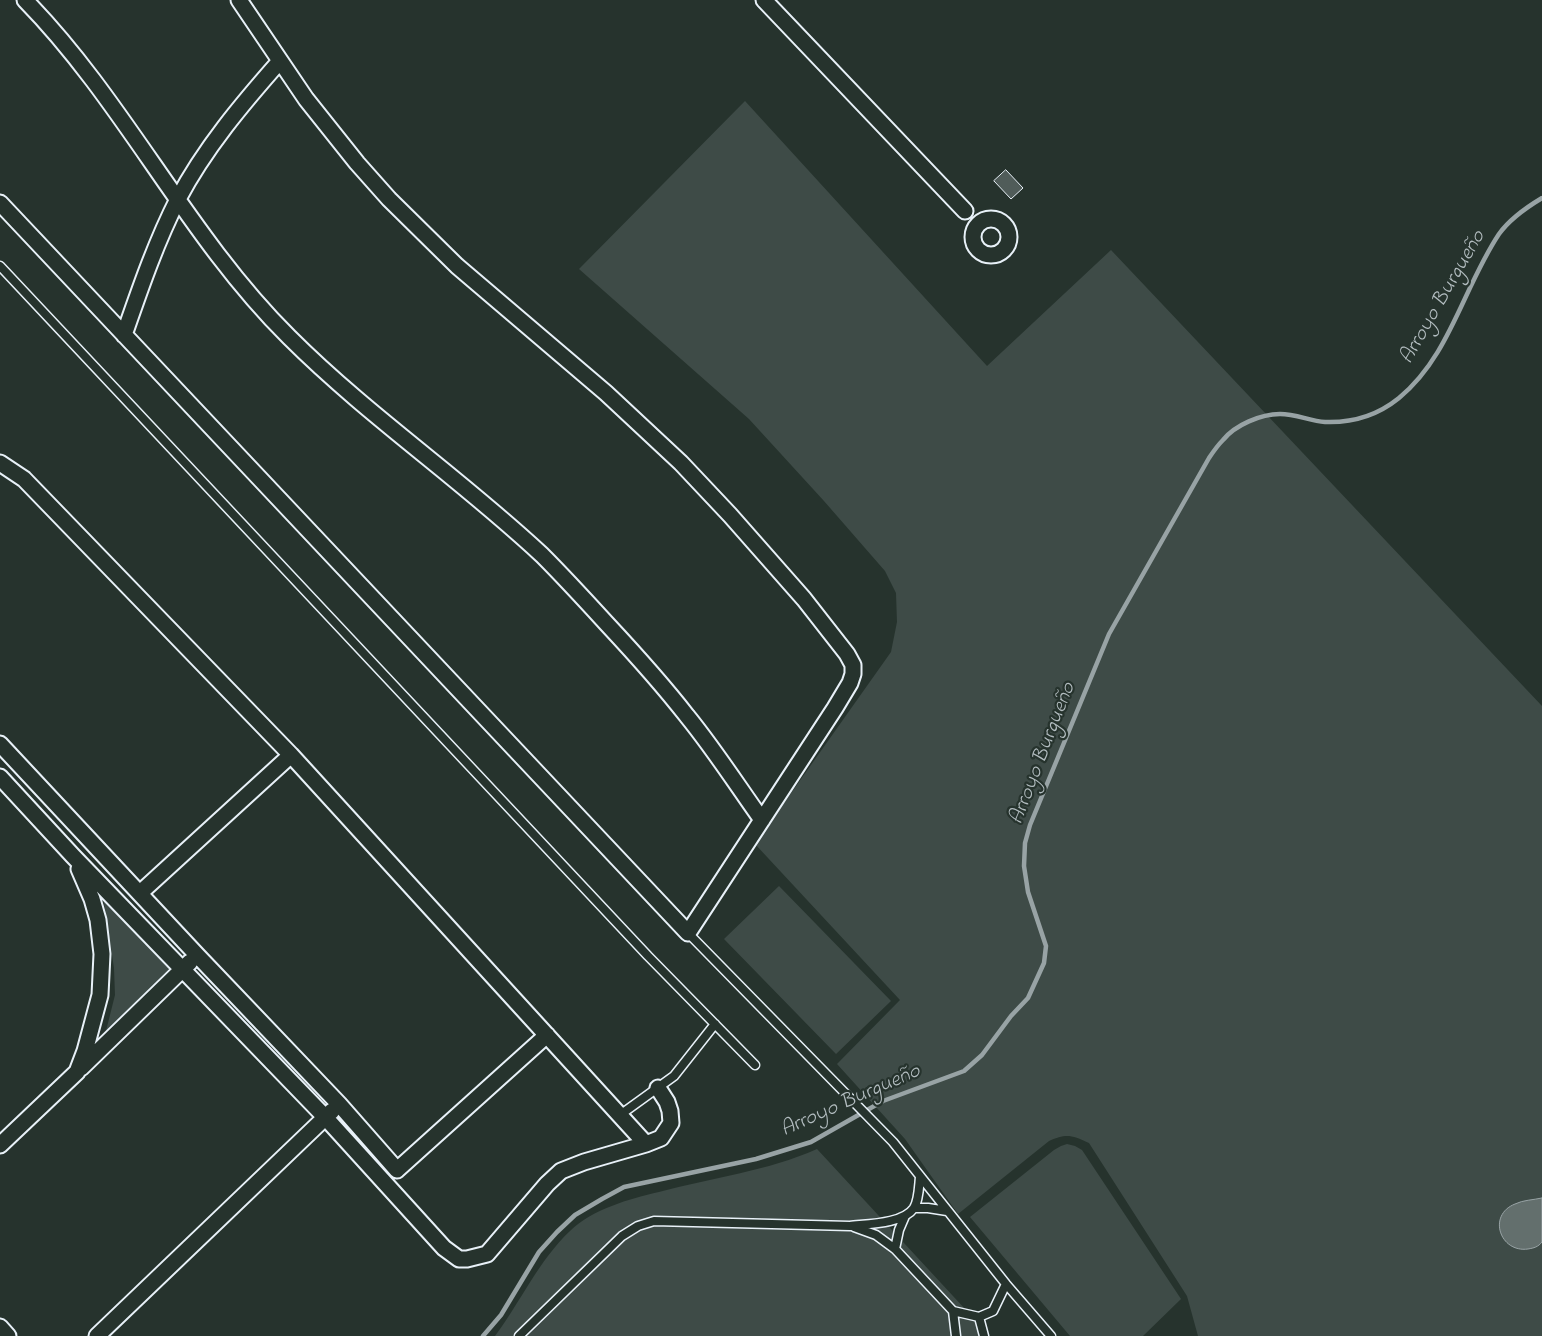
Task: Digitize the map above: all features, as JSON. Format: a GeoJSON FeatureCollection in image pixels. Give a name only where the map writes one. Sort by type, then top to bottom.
{"type":"FeatureCollection","features":[{"type":"Feature","properties":{"kind":"street"},"geometry":{"type":"LineString","coordinates":[[25,0],[70,50],[100,89],[178,200],[237,278],[288,336],[353,396],[518,534],[572,586],[689,718],[762,820]]}},
{"type":"Feature","properties":{"kind":"street"},"geometry":{"type":"LineString","coordinates":[[0,203],[688,933],[850,683],[853,665],[804,599],[681,463],[606,393],[457,266],[389,199],[306,99],[240,0]]}},
{"type":"Feature","properties":{"kind":"street"},"geometry":{"type":"LineString","coordinates":[[764,0],[965,211],[976,217],[1000,222],[1007,230],[1008,242],[1001,251],[996,254],[984,254],[976,246],[965,211]]}},
{"type":"Feature","properties":{"kind":"street"},"geometry":{"type":"LineString","coordinates":[[124,335],[148,268],[178,200],[194,171],[225,126],[280,61]]}},
{"type":"Feature","properties":{"kind":"street"},"geometry":{"type":"LineString","coordinates":[[973,235],[978,224],[988,219]]}},
{"type":"Feature","properties":{"kind":"street"},"geometry":{"type":"LineString","coordinates":[[0,463],[24,479],[291,756],[646,1144]]}},
{"type":"Feature","properties":{"kind":"street"},"geometry":{"type":"LineString","coordinates":[[0,744],[339,1104],[397,1170],[547,1035]]}},
{"type":"Feature","properties":{"kind":"street"},"geometry":{"type":"LineString","coordinates":[[140,893],[291,756]]}},
{"type":"Feature","properties":{"kind":"street"},"geometry":{"type":"LineString","coordinates":[[0,777],[73,856],[325,1118],[444,1248],[459,1259],[467,1260],[488,1254],[561,1170],[661,1138],[670,1123],[670,1112],[667,1102],[658,1088]]}},
{"type":"Feature","properties":{"kind":"street"},"geometry":{"type":"LineString","coordinates":[[73,856],[92,899],[98,920],[102,954],[100,995],[85,1051],[77,1072]]}},
{"type":"Feature","properties":{"kind":"street"},"geometry":{"type":"LineString","coordinates":[[0,1145],[197,955]]}},
{"type":"Feature","properties":{"kind":"street"},"geometry":{"type":"LineString","coordinates":[[97,1336],[339,1104]]}},
{"type":"Feature","properties":{"kind":"street"},"geometry":{"type":"LineString","coordinates":[[0,1327],[8,1336]]}},
{"type":"Feature","properties":{"kind":"lane"},"geometry":{"type":"LineString","coordinates":[[0,266],[755,1065]]}},
{"type":"Feature","properties":{"kind":"lane"},"geometry":{"type":"LineString","coordinates":[[688,933],[894,1142],[1006,1284],[1051,1336]]}},
{"type":"Feature","properties":{"kind":"lane"},"geometry":{"type":"LineString","coordinates":[[620,1114],[674,1076],[715,1024]]}},
{"type":"Feature","properties":{"kind":"lane"},"geometry":{"type":"LineString","coordinates":[[895,1249],[899,1230],[905,1216],[914,1208],[920,1177]]}},
{"type":"Feature","properties":{"kind":"lane"},"geometry":{"type":"LineString","coordinates":[[914,1208],[947,1211]]}},
{"type":"Feature","properties":{"kind":"lane"},"geometry":{"type":"LineString","coordinates":[[519,1336],[622,1236],[638,1226],[654,1221],[850,1226],[882,1222],[905,1216]]}},
{"type":"Feature","properties":{"kind":"lane"},"geometry":{"type":"LineString","coordinates":[[850,1226],[876,1235],[895,1249],[954,1311],[979,1317],[993,1310],[1006,1284]]}},
{"type":"Feature","properties":{"kind":"lane"},"geometry":{"type":"LineString","coordinates":[[954,1311],[956,1336]]}},
{"type":"Feature","properties":{"kind":"lane"},"geometry":{"type":"LineString","coordinates":[[979,1317],[984,1336]]}},
{"type":"Feature","properties":{"kind":"lane"},"geometry":{"type":"LineString","coordinates":[[526,1329],[533,1336]]}},
{"type":"Feature","properties":{"kind":"shaded area"},"geometry":{"type":"Polygon","coordinates":[[[745,101],[987,366],[1111,250],[1542,706],[1542,1336],[1198,1336],[1187,1296],[1089,1143],[1069,1136],[1049,1141],[958,1214],[905,1139],[837,1064],[900,1000],[755,844],[891,652],[897,622],[896,593],[885,571],[749,419],[579,269],[745,101]]]}},
{"type":"Feature","properties":{"kind":"shaded area"},"geometry":{"type":"Polygon","coordinates":[[[779,886],[891,1001],[836,1054],[724,939],[779,886]]]}},
{"type":"Feature","properties":{"kind":"shaded area"},"geometry":{"type":"Polygon","coordinates":[[[103,896],[171,967],[106,1031],[115,995],[114,968],[103,896]]]}},
{"type":"Feature","properties":{"kind":"shaded area"},"geometry":{"type":"Polygon","coordinates":[[[1067,1144],[1082,1150],[1181,1299],[1143,1336],[1070,1336],[970,1217],[1054,1150],[1067,1144]]]}},
{"type":"Feature","properties":{"kind":"shaded area"},"geometry":{"type":"Polygon","coordinates":[[[817,1149],[990,1336],[495,1336],[539,1268],[559,1242],[579,1223],[589,1217],[612,1206],[636,1198],[759,1169],[817,1149]]]}},
{"type":"Feature","properties":{"kind":"shaded area"},"geometry":{"type":"Polygon","coordinates":[[[1542,1198],[1542,1242],[1536,1247],[1528,1249],[1518,1249],[1510,1245],[1500,1232],[1501,1216],[1506,1209],[1515,1204],[1542,1198]]]}},
{"type":"Feature","properties":{"kind":"building"},"geometry":{"type":"Polygon","coordinates":[[[1006,170],[1023,188],[1011,199],[994,181],[1006,170]]]}},
{"type":"Feature","properties":{"kind":"waterway","name":"Arroyo Burgueño"},"geometry":{"type":"LineString","coordinates":[[483,1336],[501,1315],[539,1252],[575,1215],[602,1199],[624,1187],[756,1159],[811,1142],[883,1101],[964,1071],[982,1055],[1011,1016],[1028,998],[1044,963],[1046,946],[1028,892],[1024,866],[1025,843],[1030,825],[1109,634],[1209,458],[1228,435],[1241,425],[1257,418],[1280,414],[1325,422],[1345,421],[1364,417],[1382,409],[1399,398],[1416,381],[1444,342],[1475,276],[1499,234],[1519,214],[1542,198]]}}]}
